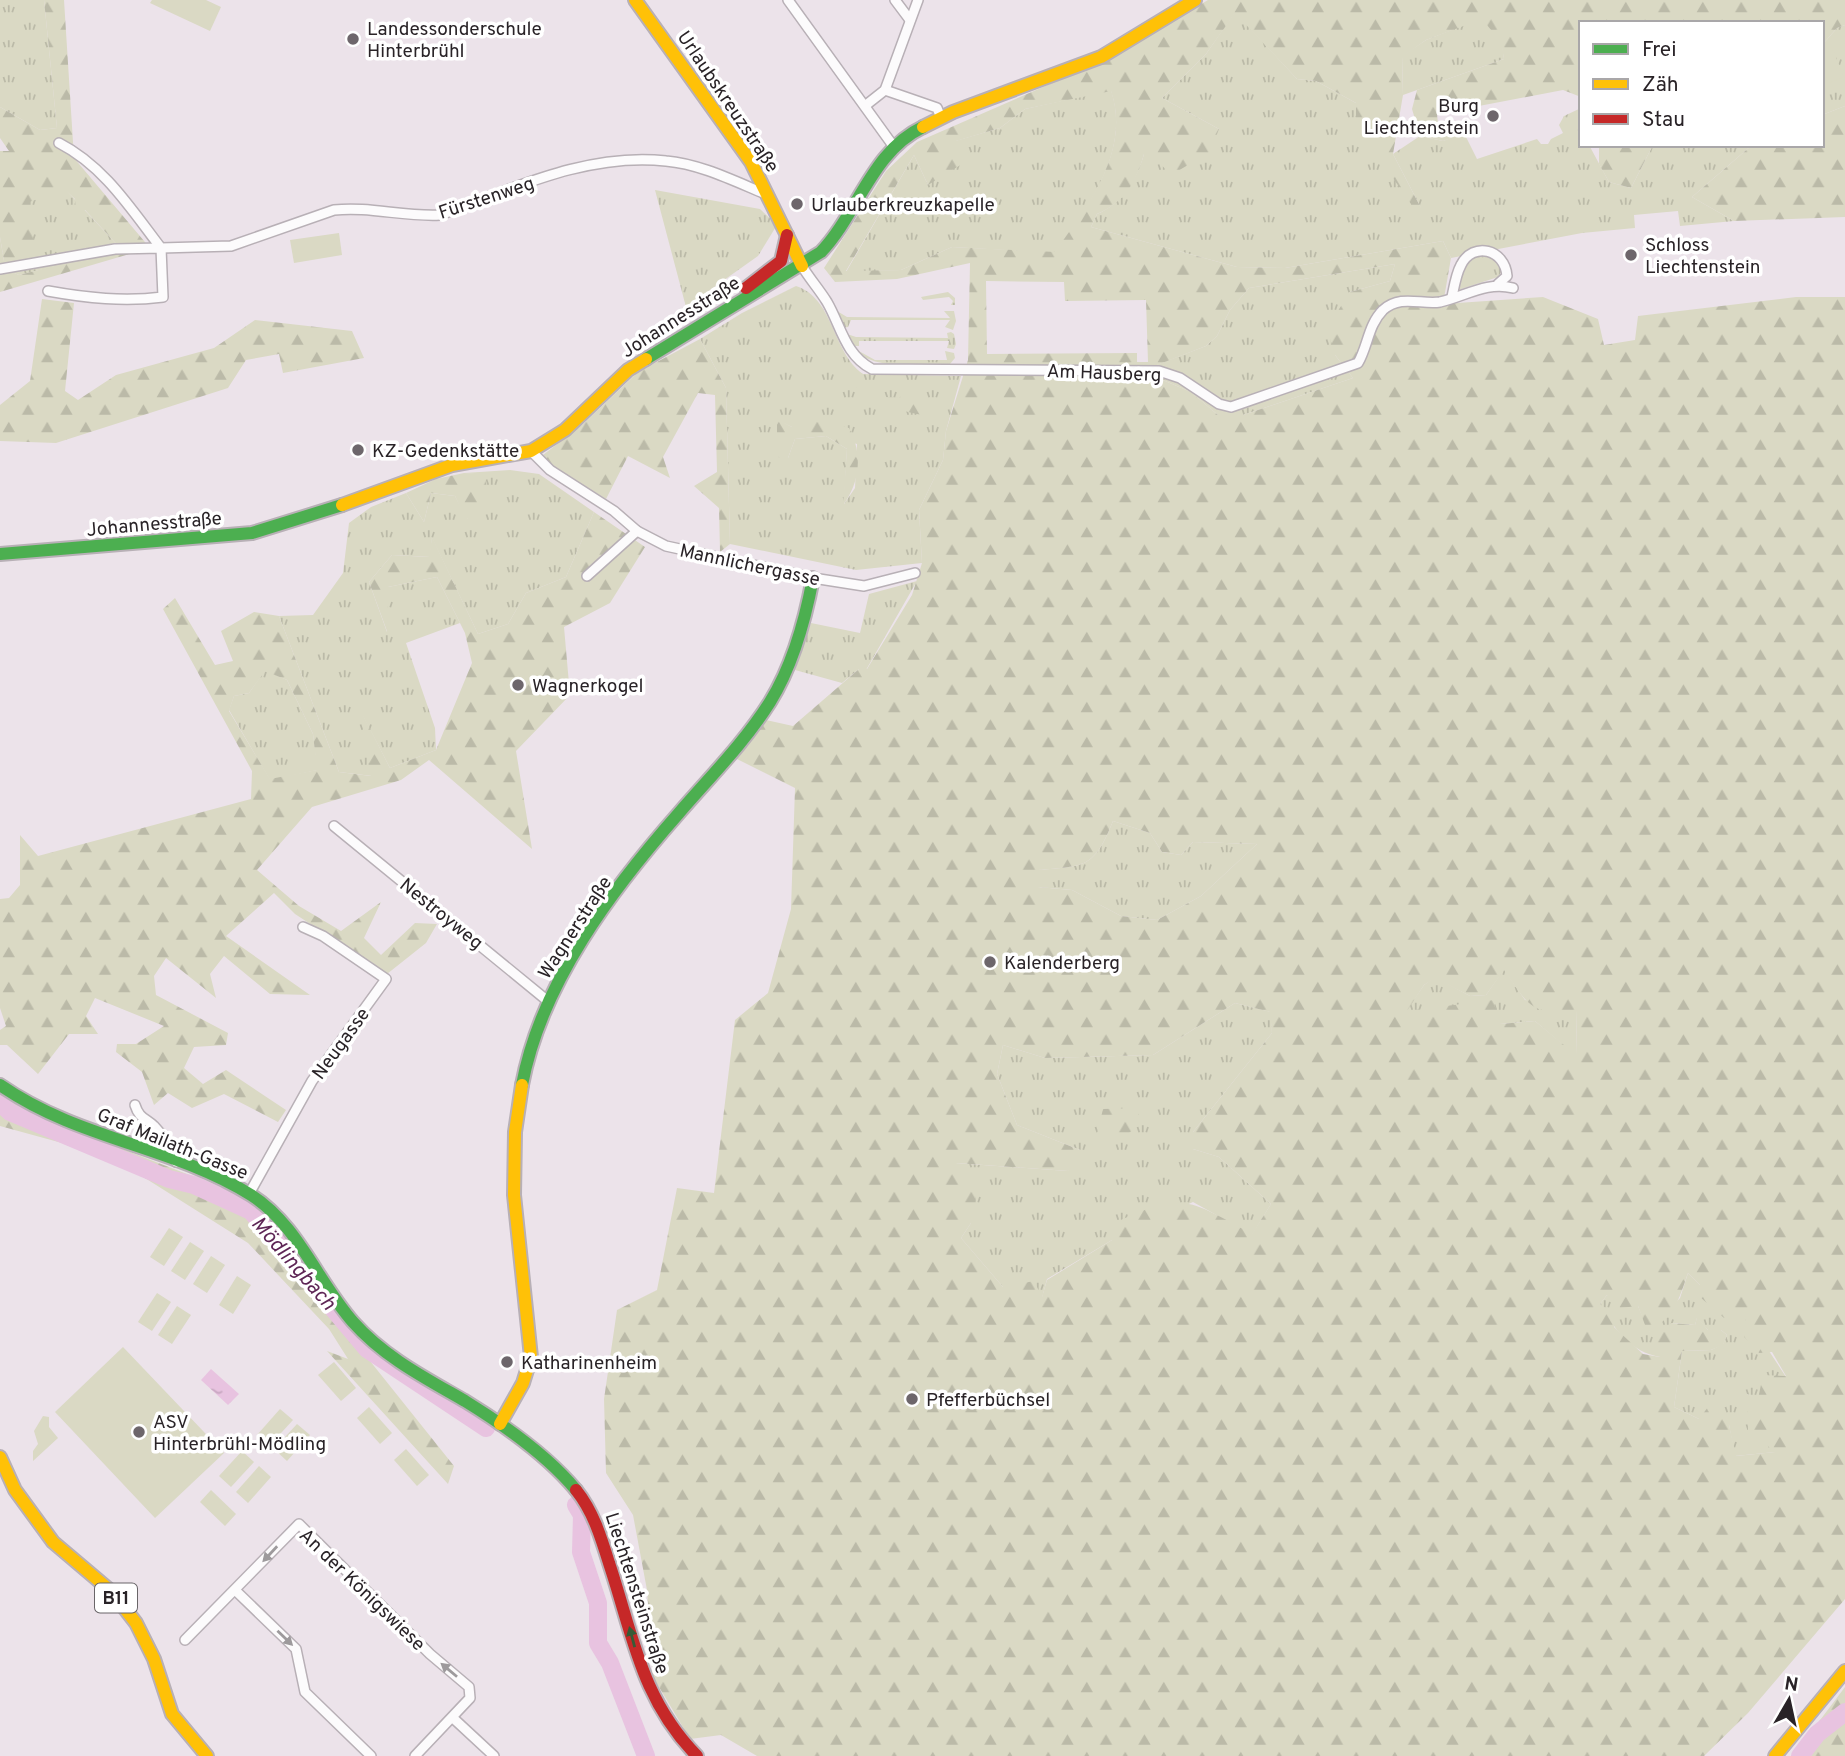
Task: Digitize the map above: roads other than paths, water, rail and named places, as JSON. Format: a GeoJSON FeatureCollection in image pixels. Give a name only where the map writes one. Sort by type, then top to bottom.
{"type":"FeatureCollection","features":[{"type":"Feature","properties":{"kind":"street","name":"Urlaubskreuzstraße"},"geometry":{"type":"LineString","coordinates":[[635,0],[751,162],[786,228],[802,266]]}},
{"type":"Feature","properties":{"kind":"street"},"geometry":{"type":"LineString","coordinates":[[788,0],[894,147]]}},
{"type":"Feature","properties":{"kind":"street"},"geometry":{"type":"LineString","coordinates":[[895,0],[910,20]]}},
{"type":"Feature","properties":{"kind":"street"},"geometry":{"type":"LineString","coordinates":[[866,105],[886,90],[918,0]]}},
{"type":"Feature","properties":{"kind":"street","name":"Johannesstraße"},"geometry":{"type":"LineString","coordinates":[[0,554],[252,533],[307,518],[452,465],[531,451],[565,430],[628,370],[738,301],[802,266],[834,237],[877,167],[908,134],[941,118],[1101,57],[1127,44],[1195,0]]}},
{"type":"Feature","properties":{"kind":"street"},"geometry":{"type":"LineString","coordinates":[[886,90],[937,108],[941,118]]}},
{"type":"Feature","properties":{"kind":"street"},"geometry":{"type":"LineString","coordinates":[[48,291],[91,298],[135,300],[163,297],[161,248],[98,169],[83,155],[59,143]]}},
{"type":"Feature","properties":{"kind":"street","name":"Fürstenweg"},"geometry":{"type":"LineString","coordinates":[[0,269],[115,249],[231,246],[334,210],[350,208],[414,216],[440,215],[590,164],[626,159],[669,161],[768,195]]}},
{"type":"Feature","properties":{"kind":"street"},"geometry":{"type":"LineString","coordinates":[[738,301],[746,288],[774,271],[782,261],[788,240],[786,228]]}},
{"type":"Feature","properties":{"kind":"street"},"geometry":{"type":"LineString","coordinates":[[1451,297],[1461,264],[1467,257],[1486,250],[1496,253],[1506,263],[1507,276],[1497,284]]}},
{"type":"Feature","properties":{"kind":"street","name":"Am Hausberg"},"geometry":{"type":"LineString","coordinates":[[802,266],[828,304],[848,348],[860,363],[872,369],[1159,371],[1180,378],[1219,404],[1231,407],[1358,363],[1364,353],[1373,323],[1385,308],[1408,300],[1439,302],[1497,284],[1513,288]]}},
{"type":"Feature","properties":{"kind":"street","name":"Mannlichergasse"},"geometry":{"type":"LineString","coordinates":[[531,451],[550,470],[614,511],[637,531],[666,546],[813,578],[864,586],[915,573]]}},
{"type":"Feature","properties":{"kind":"street"},"geometry":{"type":"LineString","coordinates":[[587,576],[637,531]]}},
{"type":"Feature","properties":{"kind":"street","name":"Wagnerstraße"},"geometry":{"type":"LineString","coordinates":[[500,1424],[526,1376],[531,1357],[521,1279],[515,1137],[523,1075],[549,1002],[575,955],[661,834],[718,769],[781,682],[813,578]]}},
{"type":"Feature","properties":{"kind":"street","name":"Nestroyweg"},"geometry":{"type":"LineString","coordinates":[[334,826],[549,1002]]}},
{"type":"Feature","properties":{"kind":"street","name":"Neugasse"},"geometry":{"type":"LineString","coordinates":[[249,1194],[312,1081],[386,979],[323,936],[303,927]]}},
{"type":"Feature","properties":{"kind":"street","name":"Graf Mailath-Gasse"},"geometry":{"type":"LineString","coordinates":[[0,1085],[56,1117],[176,1162],[249,1194],[283,1223],[353,1323],[405,1364],[500,1424]]}},
{"type":"Feature","properties":{"kind":"street"},"geometry":{"type":"LineString","coordinates":[[135,1105],[139,1116],[155,1126],[176,1162]]}},
{"type":"Feature","properties":{"kind":"street","name":"Liechtensteinstraße"},"geometry":{"type":"LineString","coordinates":[[500,1424],[571,1485],[591,1513],[617,1580],[640,1671],[674,1732],[697,1756]]}},
{"type":"Feature","properties":{"kind":"street","name":"B11"},"geometry":{"type":"LineString","coordinates":[[0,1457],[15,1490],[52,1542],[112,1592],[136,1623],[154,1659],[172,1714],[207,1756]]}},
{"type":"Feature","properties":{"kind":"street","name":"An der Königswiese"},"geometry":{"type":"LineString","coordinates":[[186,1640],[299,1524],[430,1654],[469,1687],[470,1698],[415,1756]]}},
{"type":"Feature","properties":{"kind":"street"},"geometry":{"type":"LineString","coordinates":[[236,1591],[296,1649],[305,1692],[371,1756]]}},
{"type":"Feature","properties":{"kind":"street"},"geometry":{"type":"LineString","coordinates":[[1775,1756],[1845,1671]]}},
{"type":"Feature","properties":{"kind":"street"},"geometry":{"type":"LineString","coordinates":[[453,1718],[494,1756]]}},
{"type":"Feature","properties":{"kind":"water"},"geometry":{"type":"Polygon","coordinates":[[[211,1369],[239,1394],[228,1405],[201,1380],[211,1369]]]}},
{"type":"Feature","properties":{"kind":"waterway","name":"Mödlingbach"},"geometry":{"type":"LineString","coordinates":[[0,1103],[10,1112],[169,1179],[194,1185],[251,1211],[367,1349],[486,1428]]}},
{"type":"Feature","properties":{"kind":"waterway","name":"Mödlingbach"},"geometry":{"type":"LineString","coordinates":[[576,1505],[582,1515],[581,1552],[598,1603],[598,1643],[610,1663],[646,1756]]}},
{"type":"Feature","properties":{"kind":"waterway","name":"Mödlingbach"},"geometry":{"type":"LineString","coordinates":[[1800,1756],[1817,1734],[1845,1712]]}},
{"type":"Feature","properties":{"kind":"place","name":"Landessonderschule Hinterbrühl"},"geometry":{"type":"Point","coordinates":[353,39]}},
{"type":"Feature","properties":{"kind":"place","name":"Burg Liechtenstein"},"geometry":{"type":"Point","coordinates":[1493,116]}},
{"type":"Feature","properties":{"kind":"place","name":"Urlauberkreuzkapelle"},"geometry":{"type":"Point","coordinates":[797,204]}},
{"type":"Feature","properties":{"kind":"place","name":"Schloss Liechtenstein"},"geometry":{"type":"Point","coordinates":[1631,255]}},
{"type":"Feature","properties":{"kind":"place","name":"KZ-Gedenkstätte"},"geometry":{"type":"Point","coordinates":[358,450]}},
{"type":"Feature","properties":{"kind":"place","name":"Wagnerkogel"},"geometry":{"type":"Point","coordinates":[518,685]}},
{"type":"Feature","properties":{"kind":"place","name":"Kalenderberg"},"geometry":{"type":"Point","coordinates":[990,962]}},
{"type":"Feature","properties":{"kind":"place","name":"Katharinenheim"},"geometry":{"type":"Point","coordinates":[507,1362]}},
{"type":"Feature","properties":{"kind":"place","name":"Pfefferbüchsel"},"geometry":{"type":"Point","coordinates":[912,1399]}},
{"type":"Feature","properties":{"kind":"place","name":"ASV Hinterbrühl-Mödling"},"geometry":{"type":"Point","coordinates":[139,1432]}}]}
